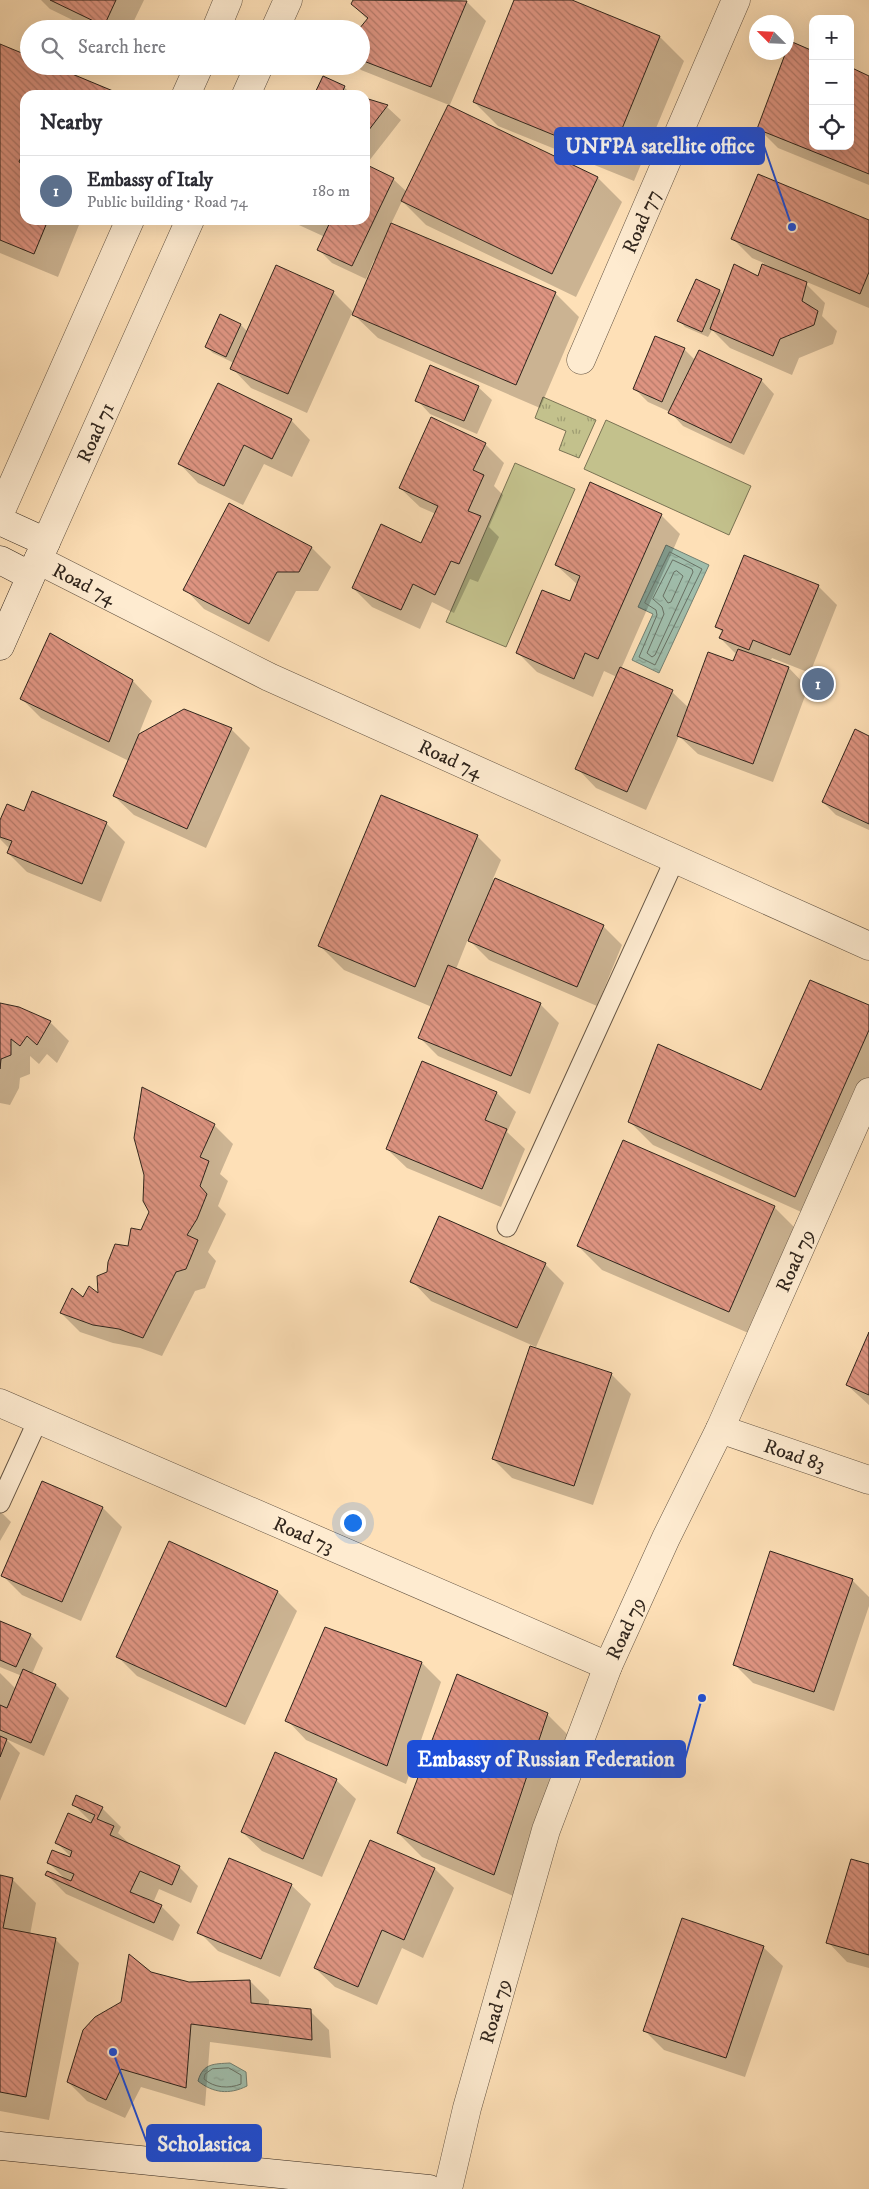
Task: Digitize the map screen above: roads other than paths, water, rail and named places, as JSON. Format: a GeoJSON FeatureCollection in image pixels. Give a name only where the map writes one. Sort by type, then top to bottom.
{"type":"FeatureCollection","features":[{"type":"Feature","properties":{"kind":"street"},"geometry":{"type":"LineString","coordinates":[[220,20],[228,0]]}},
{"type":"Feature","properties":{"kind":"street"},"geometry":{"type":"LineString","coordinates":[[279,20],[288,0]]}},
{"type":"Feature","properties":{"kind":"street","name":"Road 77"},"geometry":{"type":"LineString","coordinates":[[581,360],[736,0]]}},
{"type":"Feature","properties":{"kind":"street"},"geometry":{"type":"LineString","coordinates":[[188,90],[195,75]]}},
{"type":"Feature","properties":{"kind":"street"},"geometry":{"type":"LineString","coordinates":[[248,90],[254,75]]}},
{"type":"Feature","properties":{"kind":"street"},"geometry":{"type":"LineString","coordinates":[[0,513],[128,225]]}},
{"type":"Feature","properties":{"kind":"street","name":"Road 71"},"geometry":{"type":"LineString","coordinates":[[0,646],[188,225]]}},
{"type":"Feature","properties":{"kind":"street"},"geometry":{"type":"LineString","coordinates":[[0,521],[38,559]]}},
{"type":"Feature","properties":{"kind":"street"},"geometry":{"type":"LineString","coordinates":[[0,560],[38,559]]}},
{"type":"Feature","properties":{"kind":"street","name":"Road 74"},"geometry":{"type":"LineString","coordinates":[[38,559],[269,678],[869,946]]}},
{"type":"Feature","properties":{"kind":"street","name":"Road 79"},"geometry":{"type":"LineString","coordinates":[[448,2189],[467,2108],[546,1830],[608,1666],[666,1538],[720,1430],[869,1092]]}},
{"type":"Feature","properties":{"kind":"street","name":"Road 73"},"geometry":{"type":"LineString","coordinates":[[0,1403],[608,1666]]}},
{"type":"Feature","properties":{"kind":"street","name":"Road 83"},"geometry":{"type":"LineString","coordinates":[[720,1430],[869,1480]]}},
{"type":"Feature","properties":{"kind":"street"},"geometry":{"type":"LineString","coordinates":[[0,2146],[429,2189]]}},
{"type":"Feature","properties":{"kind":"lane"},"geometry":{"type":"LineString","coordinates":[[506,1227],[675,859]]}},
{"type":"Feature","properties":{"kind":"lane"},"geometry":{"type":"LineString","coordinates":[[0,1503],[38,1420]]}},
{"type":"Feature","properties":{"kind":"water"},"geometry":{"type":"Polygon","coordinates":[[[666,545],[709,565],[659,673],[632,660],[653,614],[638,607],[666,545]]]}},
{"type":"Feature","properties":{"kind":"water"},"geometry":{"type":"Polygon","coordinates":[[[230,2063],[246,2072],[247,2086],[228,2092],[209,2088],[198,2081],[206,2068],[214,2064],[230,2063]]]}},
{"type":"Feature","properties":{"kind":"place","name":"UNFPA satellite office"},"geometry":{"type":"Point","coordinates":[792,227]}},
{"type":"Feature","properties":{"kind":"place","name":"Embassy of Italy"},"geometry":{"type":"Point","coordinates":[818,684]}},
{"type":"Feature","properties":{"kind":"place","name":"Embassy of Russian Federation"},"geometry":{"type":"Point","coordinates":[702,1698]}},
{"type":"Feature","properties":{"kind":"place","name":"Scholastica"},"geometry":{"type":"Point","coordinates":[113,2052]}}]}
